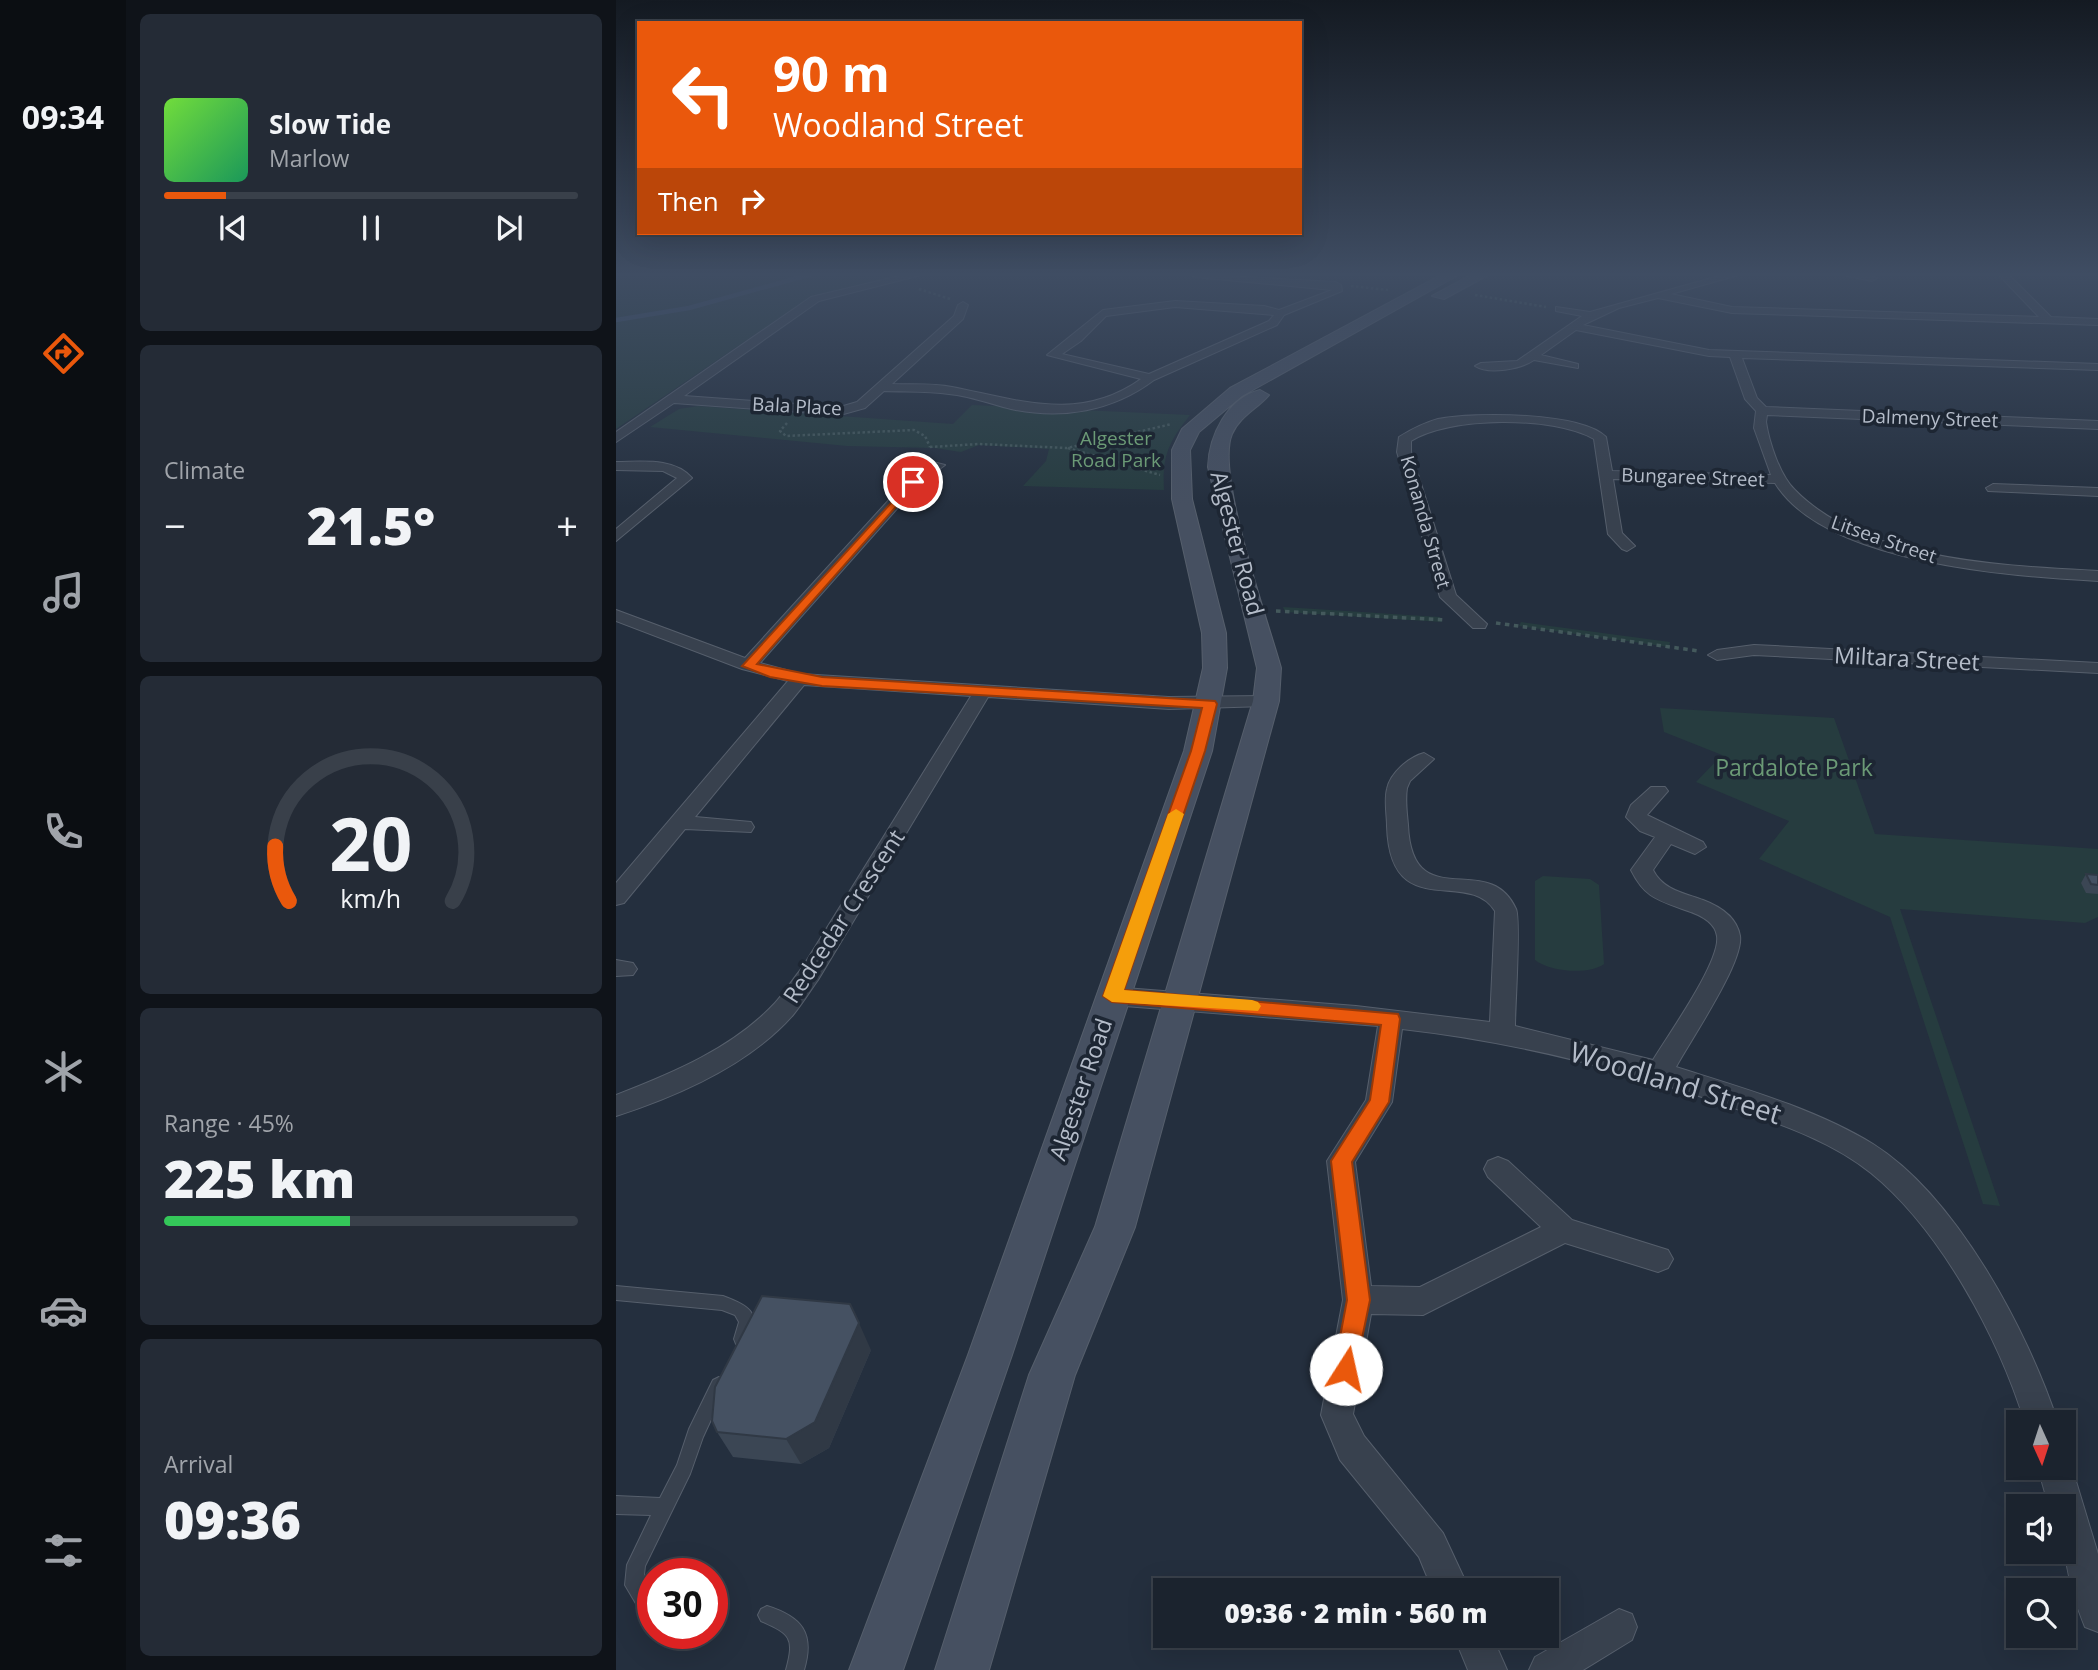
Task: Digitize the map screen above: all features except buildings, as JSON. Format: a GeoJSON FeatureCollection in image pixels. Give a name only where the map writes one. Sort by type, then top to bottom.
{"type":"FeatureCollection","features":[{"type":"Feature","properties":{"kind":"main road","name":"Algester Road"},"geometry":{"type":"LineString","coordinates":[[876,1670],[990,1356],[1198,751],[1210,704],[1215,668],[1214,633],[1182,499],[1181,450],[1191,429],[1236,392],[1310,352]]}},
{"type":"Feature","properties":{"kind":"main road","name":"Algester Road"},"geometry":{"type":"LineString","coordinates":[[962,1670],[1052,1375],[1115,1227],[1266,701],[1269,668],[1219,482],[1215,455],[1223,432],[1237,413],[1258,396],[1333,352]]}},
{"type":"Feature","properties":{"kind":"street"},"geometry":{"type":"LineString","coordinates":[[616,438],[739,352]]}},
{"type":"Feature","properties":{"kind":"street","name":"Bala Place"},"geometry":{"type":"LineString","coordinates":[[671,399],[806,409],[851,409],[862,405],[921,352]]}},
{"type":"Feature","properties":{"kind":"street"},"geometry":{"type":"LineString","coordinates":[[1058,352],[1053,355],[1150,378]]}},
{"type":"Feature","properties":{"kind":"street"},"geometry":{"type":"LineString","coordinates":[[881,387],[949,390],[1015,406],[1083,408],[1102,405],[1132,391],[1150,378],[1208,352]]}},
{"type":"Feature","properties":{"kind":"street"},"geometry":{"type":"LineString","coordinates":[[1481,366],[1520,364],[1538,352]]}},
{"type":"Feature","properties":{"kind":"street"},"geometry":{"type":"LineString","coordinates":[[1709,352],[2098,368]]}},
{"type":"Feature","properties":{"kind":"street","name":"Litsea Street"},"geometry":{"type":"LineString","coordinates":[[1735,355],[1751,400],[1762,411],[1759,422],[1780,480],[1791,495],[1817,514],[1895,547],[2000,571],[2098,576]]}},
{"type":"Feature","properties":{"kind":"street"},"geometry":{"type":"LineString","coordinates":[[1532,356],[1574,366]]}},
{"type":"Feature","properties":{"kind":"street","name":"Dalmeny Street"},"geometry":{"type":"LineString","coordinates":[[1762,411],[2098,425]]}},
{"type":"Feature","properties":{"kind":"street","name":"Konanda Street"},"geometry":{"type":"LineString","coordinates":[[1479,624],[1448,597],[1404,452],[1404,440],[1413,431],[1431,424],[1458,420],[1579,425],[1600,437],[1606,475]]}},
{"type":"Feature","properties":{"kind":"street"},"geometry":{"type":"LineString","coordinates":[[748,666],[913,482],[938,465]]}},
{"type":"Feature","properties":{"kind":"street"},"geometry":{"type":"LineString","coordinates":[[616,466],[679,470],[685,478],[616,537]]}},
{"type":"Feature","properties":{"kind":"street"},"geometry":{"type":"LineString","coordinates":[[1606,475],[1615,534],[1627,546]]}},
{"type":"Feature","properties":{"kind":"street","name":"Bungaree Street"},"geometry":{"type":"LineString","coordinates":[[1606,475],[1780,480]]}},
{"type":"Feature","properties":{"kind":"street"},"geometry":{"type":"LineString","coordinates":[[1993,488],[2098,492]]}},
{"type":"Feature","properties":{"kind":"street"},"geometry":{"type":"LineString","coordinates":[[616,615],[748,666],[799,679],[1210,704],[1266,701]]}},
{"type":"Feature","properties":{"kind":"street","name":"Miltara Street"},"geometry":{"type":"LineString","coordinates":[[1717,655],[1754,650],[2098,668]]}},
{"type":"Feature","properties":{"kind":"street"},"geometry":{"type":"LineString","coordinates":[[616,898],[799,679]]}},
{"type":"Feature","properties":{"kind":"street","name":"Redcedar Crescent"},"geometry":{"type":"LineString","coordinates":[[616,1105],[682,1081],[738,1047],[784,1009],[810,974],[982,692]]}},
{"type":"Feature","properties":{"kind":"street"},"geometry":{"type":"LineString","coordinates":[[1424,760],[1399,778],[1394,791],[1401,857],[1408,870],[1422,879],[1443,886],[1483,891],[1497,896],[1506,911],[1502,1034]]}},
{"type":"Feature","properties":{"kind":"street"},"geometry":{"type":"LineString","coordinates":[[1658,791],[1637,809],[1636,817],[1647,826],[1695,847]]}},
{"type":"Feature","properties":{"kind":"street"},"geometry":{"type":"LineString","coordinates":[[679,822],[744,827]]}},
{"type":"Feature","properties":{"kind":"street"},"geometry":{"type":"LineString","coordinates":[[1660,1071],[1727,957],[1731,943],[1728,928],[1717,916],[1653,887],[1644,878],[1642,870],[1667,835]]}},
{"type":"Feature","properties":{"kind":"street","name":"Woodland Street"},"geometry":{"type":"LineString","coordinates":[[1112,996],[1391,1019],[1502,1034],[1660,1071],[1813,1126],[1879,1164],[1925,1209],[1969,1265],[2038,1410]]}},
{"type":"Feature","properties":{"kind":"street"},"geometry":{"type":"LineString","coordinates":[[1391,1019],[1379,1102],[1341,1161],[1359,1300],[1338,1415],[1352,1448],[1431,1545],[1446,1578]]}},
{"type":"Feature","properties":{"kind":"street"},"geometry":{"type":"LineString","coordinates":[[1499,1169],[1563,1230],[1658,1259]]}},
{"type":"Feature","properties":{"kind":"street"},"geometry":{"type":"LineString","coordinates":[[1359,1300],[1423,1301],[1563,1230]]}},
{"type":"Feature","properties":{"kind":"street"},"geometry":{"type":"LineString","coordinates":[[2059,1480],[2098,1614]]}},
{"type":"Feature","properties":{"kind":"street"},"geometry":{"type":"LineString","coordinates":[[1548,1670],[1619,1627]]}},
{"type":"Feature","properties":{"kind":"street"},"geometry":{"type":"LineString","coordinates":[[1478,1648],[1488,1670]]}},
{"type":"Feature","properties":{"kind":"lane"},"geometry":{"type":"LineString","coordinates":[[616,1293],[723,1303],[740,1310],[747,1321],[745,1334],[640,1558]]}},
{"type":"Feature","properties":{"kind":"lane"},"geometry":{"type":"LineString","coordinates":[[747,1321],[764,1311]]}},
{"type":"Feature","properties":{"kind":"lane"},"geometry":{"type":"LineString","coordinates":[[616,1505],[665,1507]]}},
{"type":"Feature","properties":{"kind":"lane"},"geometry":{"type":"LineString","coordinates":[[637,1563],[634,1585],[637,1590]]}},
{"type":"Feature","properties":{"kind":"lane"},"geometry":{"type":"LineString","coordinates":[[766,1615],[784,1619],[796,1630],[801,1652],[795,1670]]}},
{"type":"Feature","properties":{"kind":"path"},"geometry":{"type":"LineString","coordinates":[[806,409],[784,426],[780,434],[824,436],[905,429],[925,436],[930,447],[926,457],[938,465]]}},
{"type":"Feature","properties":{"kind":"path"},"geometry":{"type":"LineString","coordinates":[[1067,448],[1184,421]]}},
{"type":"Feature","properties":{"kind":"path"},"geometry":{"type":"LineString","coordinates":[[930,447],[979,444],[1067,448],[1158,475],[1167,475]]}},
{"type":"Feature","properties":{"kind":"path"},"geometry":{"type":"LineString","coordinates":[[1272,612],[1299,611],[1479,624],[1503,622],[1670,645],[1717,655]]}},
{"type":"Feature","properties":{"kind":"green space"},"geometry":{"type":"Polygon","coordinates":[[[616,352],[729,352],[616,429],[616,352]]]}},
{"type":"Feature","properties":{"kind":"green space","name":"Algester Road Park"},"geometry":{"type":"Polygon","coordinates":[[[972,405],[1190,415],[1168,450],[1164,467],[1164,490],[1023,486],[1046,461],[1049,449],[979,445],[961,452],[934,448],[847,446],[650,427],[679,409],[698,406],[953,424],[972,405]]]}},
{"type":"Feature","properties":{"kind":"green space"},"geometry":{"type":"Polygon","coordinates":[[[1283,607],[1440,617],[1442,622],[1285,612],[1283,607]]]}},
{"type":"Feature","properties":{"kind":"green space"},"geometry":{"type":"Polygon","coordinates":[[[1521,622],[1670,642],[1669,647],[1519,626],[1521,622]]]}},
{"type":"Feature","properties":{"kind":"green space","name":"Pardalote Park"},"geometry":{"type":"Polygon","coordinates":[[[1660,708],[1834,718],[1875,834],[2098,849],[2098,917],[2085,923],[1900,909],[2000,1206],[1983,1204],[1890,917],[1759,859],[1789,821],[1696,782],[1722,755],[1664,732],[1660,708]]]}},
{"type":"Feature","properties":{"kind":"green space"},"geometry":{"type":"Polygon","coordinates":[[[1543,876],[1590,879],[1599,885],[1604,964],[1589,970],[1569,971],[1535,960],[1535,881],[1543,876]]]}},
{"type":"Feature","properties":{"kind":"slow traffic"},"geometry":{"type":"LineString","coordinates":[[1176,814],[1112,996],[1252,1006]]}},
{"type":"Feature","properties":{"kind":"route"},"geometry":{"type":"LineString","coordinates":[[913,482],[748,666],[775,674],[822,681],[1210,704],[1198,751],[1112,996],[1391,1019],[1379,1102],[1341,1161],[1359,1300],[1346,1369]]}}]}
